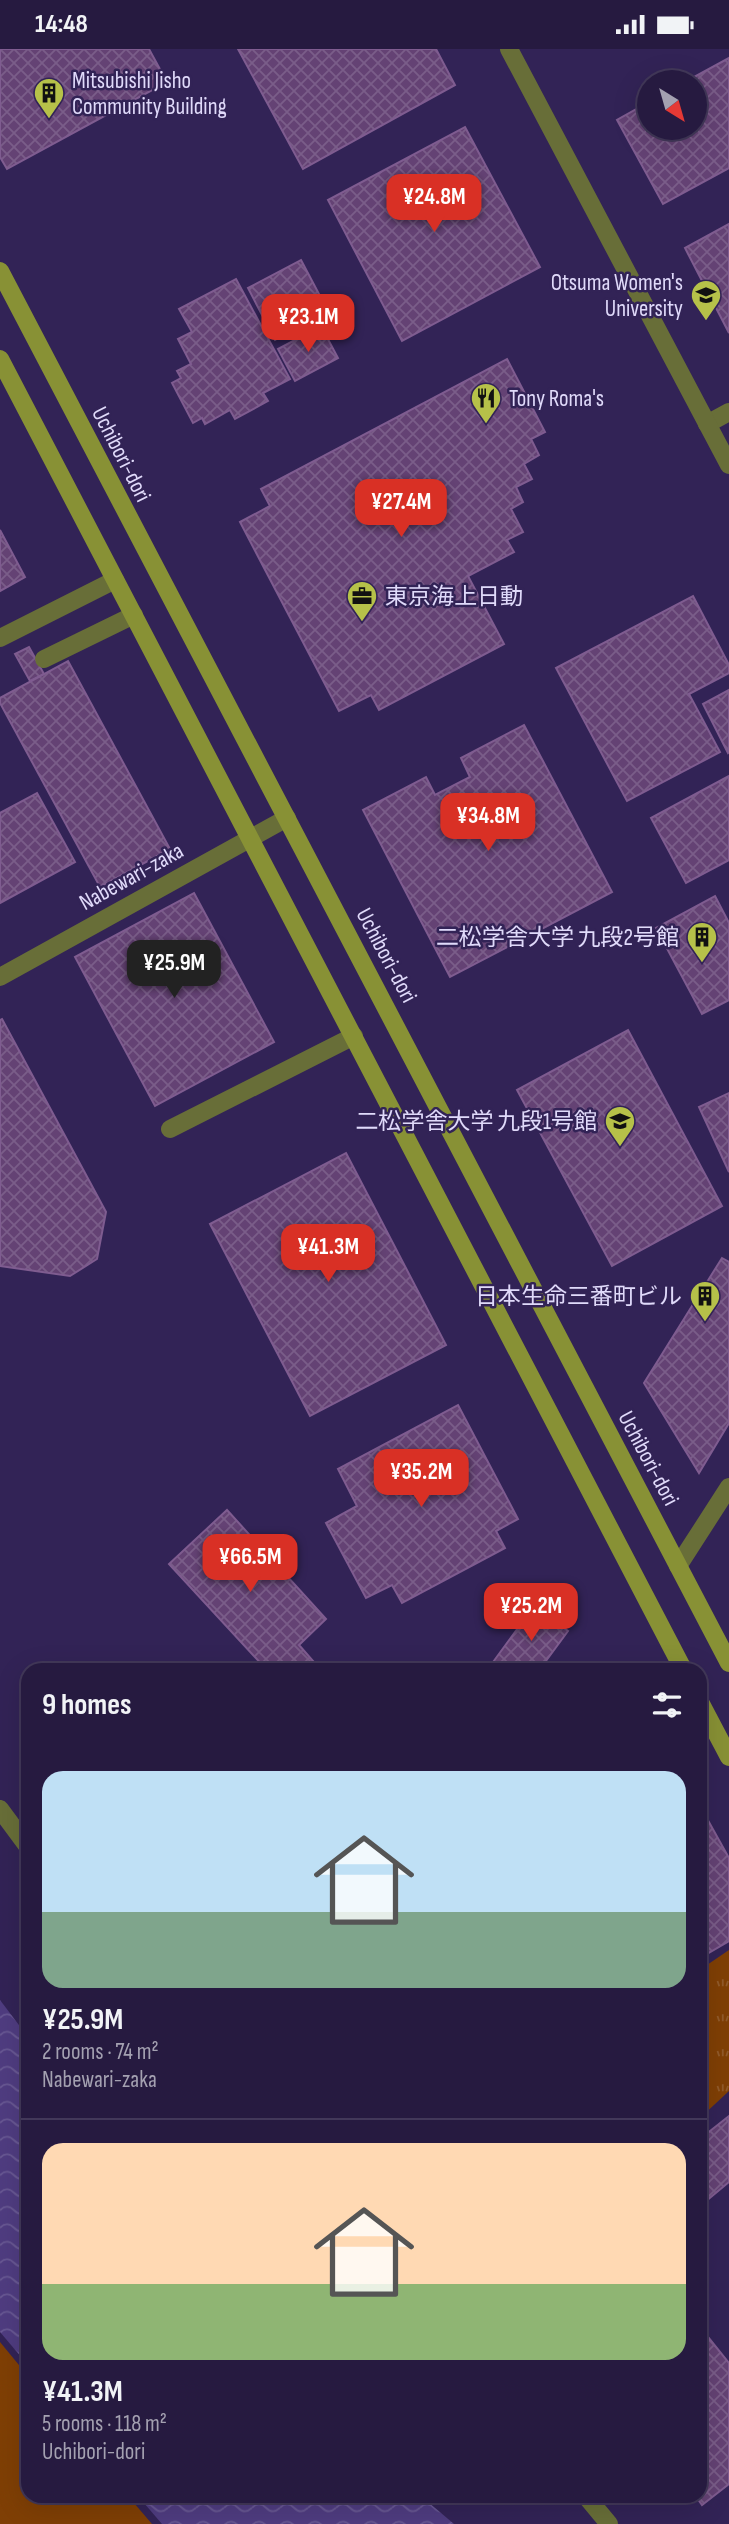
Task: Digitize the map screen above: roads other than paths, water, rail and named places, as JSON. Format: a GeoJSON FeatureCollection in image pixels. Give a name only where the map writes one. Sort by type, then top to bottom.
{"type":"FeatureCollection","features":[{"type":"Feature","properties":{"kind":"main road","name":"Uchibori-dori"},"geometry":{"type":"LineString","coordinates":[[0,271],[151,564],[287,818],[729,1663]]}},
{"type":"Feature","properties":{"kind":"main road"},"geometry":{"type":"LineString","coordinates":[[0,359],[680,1663]]}},
{"type":"Feature","properties":{"kind":"main road"},"geometry":{"type":"LineString","coordinates":[[707,1716],[729,1758]]}},
{"type":"Feature","properties":{"kind":"street"},"geometry":{"type":"LineString","coordinates":[[509,49],[729,465]]}},
{"type":"Feature","properties":{"kind":"street"},"geometry":{"type":"LineString","coordinates":[[708,424],[729,412]]}},
{"type":"Feature","properties":{"kind":"street"},"geometry":{"type":"LineString","coordinates":[[0,638],[116,580]]}},
{"type":"Feature","properties":{"kind":"street"},"geometry":{"type":"LineString","coordinates":[[44,659],[134,615]]}},
{"type":"Feature","properties":{"kind":"street","name":"Nabewari-zaka"},"geometry":{"type":"LineString","coordinates":[[0,977],[287,818]]}},
{"type":"Feature","properties":{"kind":"street"},"geometry":{"type":"LineString","coordinates":[[170,1129],[354,1036]]}},
{"type":"Feature","properties":{"kind":"street"},"geometry":{"type":"LineString","coordinates":[[678,1566],[729,1487]]}},
{"type":"Feature","properties":{"kind":"street"},"geometry":{"type":"LineString","coordinates":[[0,1809],[21,1838]]}},
{"type":"Feature","properties":{"kind":"street"},"geometry":{"type":"LineString","coordinates":[[592,2503],[610,2524]]}},
{"type":"Feature","properties":{"kind":"water"},"geometry":{"type":"Polygon","coordinates":[[[0,2000],[21,2028],[21,2357],[0,2332],[0,2000]]]}},
{"type":"Feature","properties":{"kind":"water"},"geometry":{"type":"Polygon","coordinates":[[[144,2503],[429,2503],[454,2524],[162,2524],[144,2503]]]}},
{"type":"Feature","properties":{"kind":"place","name":"Mitsubishi Jisho Community Building"},"geometry":{"type":"Point","coordinates":[49,120]}},
{"type":"Feature","properties":{"kind":"place","name":"Otsuma Women's University"},"geometry":{"type":"Point","coordinates":[706,322]}},
{"type":"Feature","properties":{"kind":"place","name":"Tony Roma's"},"geometry":{"type":"Point","coordinates":[486,425]}},
{"type":"Feature","properties":{"kind":"place","name":"東京海上日動"},"geometry":{"type":"Point","coordinates":[362,623]}},
{"type":"Feature","properties":{"kind":"place","name":"二松学舎大学 九段2号館"},"geometry":{"type":"Point","coordinates":[702,964]}},
{"type":"Feature","properties":{"kind":"place","name":"二松学舎大学 九段1号館"},"geometry":{"type":"Point","coordinates":[620,1148]}},
{"type":"Feature","properties":{"kind":"place","name":"日本生命三番町ビル"},"geometry":{"type":"Point","coordinates":[705,1323]}}]}
